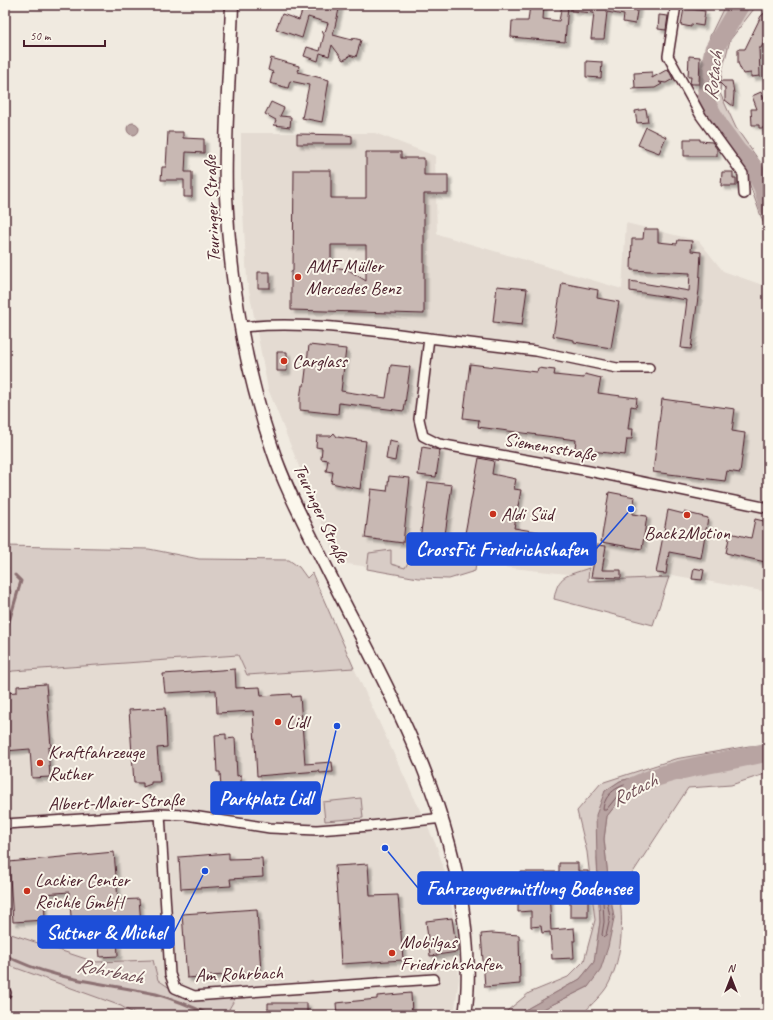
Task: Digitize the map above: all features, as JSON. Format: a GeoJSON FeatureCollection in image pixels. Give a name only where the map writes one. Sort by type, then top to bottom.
{"type":"FeatureCollection","features":[{"type":"Feature","properties":{"kind":"street","name":"Teuringer Straße"},"geometry":{"type":"LineString","coordinates":[[232,5],[226,194],[231,262],[254,390],[273,453],[297,509],[419,754],[443,818],[457,877],[466,937],[468,967],[465,1015]]}},
{"type":"Feature","properties":{"kind":"street"},"geometry":{"type":"LineString","coordinates":[[676,5],[668,56],[701,116],[743,174],[744,194]]}},
{"type":"Feature","properties":{"kind":"street"},"geometry":{"type":"LineString","coordinates":[[242,327],[279,325],[335,327],[536,351],[617,368],[649,368]]}},
{"type":"Feature","properties":{"kind":"street","name":"Siemensstraße"},"geometry":{"type":"LineString","coordinates":[[429,338],[419,419],[423,436],[439,444],[589,471],[768,508]]}},
{"type":"Feature","properties":{"kind":"street","name":"Albert-Maier-Straße"},"geometry":{"type":"LineString","coordinates":[[5,824],[160,814],[186,815],[270,828],[317,830],[443,818]]}},
{"type":"Feature","properties":{"kind":"street","name":"Am Rohrbach"},"geometry":{"type":"LineString","coordinates":[[160,814],[170,974],[175,988],[194,996],[434,979]]}},
{"type":"Feature","properties":{"kind":"shaded area"},"geometry":{"type":"Polygon","coordinates":[[[725,5],[757,5],[730,40],[722,71],[720,93],[736,128],[758,159],[768,180],[768,236],[746,174],[707,116],[698,90],[710,36],[725,5]]]}},
{"type":"Feature","properties":{"kind":"shaded area"},"geometry":{"type":"Polygon","coordinates":[[[241,133],[375,133],[435,156],[437,234],[622,289],[626,223],[699,241],[723,271],[768,287],[768,592],[672,575],[622,580],[467,563],[451,578],[340,563],[324,529],[268,389],[247,280],[241,177],[241,133]]]}},
{"type":"Feature","properties":{"kind":"shaded area"},"geometry":{"type":"Polygon","coordinates":[[[463,539],[459,560],[476,563],[475,571],[449,579],[418,578],[367,569],[369,553],[391,550],[391,564],[405,568],[412,555],[442,556],[463,539]]]}},
{"type":"Feature","properties":{"kind":"shaded area"},"geometry":{"type":"Polygon","coordinates":[[[5,546],[149,549],[199,559],[289,560],[299,567],[307,578],[312,573],[354,668],[247,675],[238,655],[13,671],[5,673],[5,608],[11,591],[5,583],[5,546]]]}},
{"type":"Feature","properties":{"kind":"shaded area"},"geometry":{"type":"Polygon","coordinates":[[[589,568],[588,581],[669,577],[653,625],[554,599],[561,580],[569,575],[589,568]]]}},
{"type":"Feature","properties":{"kind":"shaded area"},"geometry":{"type":"Polygon","coordinates":[[[238,655],[247,675],[354,668],[437,847],[447,879],[456,935],[459,979],[454,1015],[5,1015],[5,673],[13,671],[238,655]]]}},
{"type":"Feature","properties":{"kind":"shaded area"},"geometry":{"type":"Polygon","coordinates":[[[768,745],[768,773],[731,785],[688,788],[619,894],[621,905],[621,939],[619,951],[613,973],[607,987],[601,995],[583,1014],[531,1015],[588,987],[614,918],[604,839],[607,816],[622,797],[658,778],[655,772],[620,781],[605,791],[597,859],[600,922],[594,962],[580,979],[516,1015],[502,1015],[529,993],[568,977],[584,961],[595,920],[587,852],[577,811],[601,783],[675,759],[749,746],[768,745]]]}},
{"type":"Feature","properties":{"kind":"shaded area"},"geometry":{"type":"Polygon","coordinates":[[[361,798],[363,818],[325,821],[323,802],[361,798]]]}},
{"type":"Feature","properties":{"kind":"shaded area"},"geometry":{"type":"Polygon","coordinates":[[[5,932],[95,962],[153,960],[158,980],[180,995],[192,1000],[236,997],[229,1009],[238,1015],[136,1015],[121,1006],[5,964],[5,932]]]}},
{"type":"Feature","properties":{"kind":"water"},"geometry":{"type":"Polygon","coordinates":[[[133,123],[137,125],[139,129],[137,133],[133,135],[129,133],[127,129],[129,125],[133,123]]]}},
{"type":"Feature","properties":{"kind":"water"},"geometry":{"type":"Polygon","coordinates":[[[655,772],[658,779],[622,797],[607,816],[604,839],[614,918],[608,947],[600,971],[588,987],[531,1015],[516,1015],[580,979],[594,962],[600,922],[596,815],[605,791],[620,781],[655,772]]]}},
{"type":"Feature","properties":{"kind":"building"},"geometry":{"type":"Polygon","coordinates":[[[304,5],[340,5],[333,35],[352,40],[353,38],[361,40],[356,57],[349,55],[348,58],[343,60],[332,45],[329,56],[320,53],[318,61],[304,56],[307,47],[320,51],[324,35],[322,31],[325,32],[328,23],[308,17],[302,38],[276,29],[282,14],[299,20],[304,5]]]}},
{"type":"Feature","properties":{"kind":"building"},"geometry":{"type":"Polygon","coordinates":[[[530,5],[544,5],[543,19],[559,21],[562,5],[568,5],[565,42],[511,37],[512,21],[528,21],[530,5]]]}},
{"type":"Feature","properties":{"kind":"building"},"geometry":{"type":"Polygon","coordinates":[[[571,5],[638,5],[635,24],[623,22],[624,15],[607,12],[604,39],[591,39],[594,13],[571,11],[571,5]]]}},
{"type":"Feature","properties":{"kind":"building"},"geometry":{"type":"Polygon","coordinates":[[[684,8],[705,11],[703,26],[691,24],[691,27],[681,25],[684,8]]]}},
{"type":"Feature","properties":{"kind":"building"},"geometry":{"type":"Polygon","coordinates":[[[768,10],[768,34],[761,48],[759,48],[760,76],[751,77],[751,73],[743,74],[738,63],[738,49],[745,49],[761,16],[768,10]]]}},
{"type":"Feature","properties":{"kind":"building"},"geometry":{"type":"Polygon","coordinates":[[[659,15],[668,16],[666,30],[658,29],[659,15]]]}},
{"type":"Feature","properties":{"kind":"building"},"geometry":{"type":"Polygon","coordinates":[[[689,56],[700,57],[699,84],[690,84],[691,77],[688,77],[689,56]]]}},
{"type":"Feature","properties":{"kind":"building"},"geometry":{"type":"Polygon","coordinates":[[[271,58],[299,66],[298,72],[329,80],[322,122],[302,118],[309,85],[290,81],[288,88],[270,83],[273,72],[268,70],[271,58]]]}},
{"type":"Feature","properties":{"kind":"building"},"geometry":{"type":"Polygon","coordinates":[[[586,61],[602,62],[601,78],[586,77],[586,61]]]}},
{"type":"Feature","properties":{"kind":"building"},"geometry":{"type":"Polygon","coordinates":[[[668,69],[673,79],[666,83],[659,82],[662,84],[655,88],[631,89],[635,87],[634,73],[652,72],[652,78],[668,69]]]}},
{"type":"Feature","properties":{"kind":"building"},"geometry":{"type":"Polygon","coordinates":[[[718,81],[732,81],[734,93],[733,106],[725,100],[725,88],[718,81]]]}},
{"type":"Feature","properties":{"kind":"building"},"geometry":{"type":"Polygon","coordinates":[[[761,92],[768,109],[768,128],[759,128],[759,125],[752,125],[751,109],[757,109],[752,96],[761,92]]]}},
{"type":"Feature","properties":{"kind":"building"},"geometry":{"type":"Polygon","coordinates":[[[271,102],[284,108],[280,116],[291,117],[290,127],[274,125],[276,120],[265,114],[271,102]]]}},
{"type":"Feature","properties":{"kind":"building"},"geometry":{"type":"Polygon","coordinates":[[[646,109],[648,122],[637,123],[635,111],[646,109]]]}},
{"type":"Feature","properties":{"kind":"building"},"geometry":{"type":"Polygon","coordinates":[[[646,127],[666,137],[659,153],[638,145],[646,127]]]}},
{"type":"Feature","properties":{"kind":"building"},"geometry":{"type":"Polygon","coordinates":[[[168,132],[183,132],[183,138],[204,139],[204,153],[186,152],[185,172],[192,172],[192,197],[184,197],[184,180],[161,180],[162,167],[166,167],[168,132]]]}},
{"type":"Feature","properties":{"kind":"building"},"geometry":{"type":"Polygon","coordinates":[[[297,134],[347,135],[352,136],[352,144],[297,144],[297,134]]]}},
{"type":"Feature","properties":{"kind":"building"},"geometry":{"type":"Polygon","coordinates":[[[684,139],[700,139],[700,141],[712,142],[717,149],[717,156],[684,156],[684,139]]]}},
{"type":"Feature","properties":{"kind":"building"},"geometry":{"type":"Polygon","coordinates":[[[366,152],[401,152],[401,158],[424,158],[424,175],[448,175],[448,194],[424,194],[424,314],[291,310],[294,170],[331,170],[331,198],[366,198],[366,152]],[[331,245],[331,267],[347,269],[366,281],[366,245],[331,245]]]}},
{"type":"Feature","properties":{"kind":"building"},"geometry":{"type":"Polygon","coordinates":[[[722,172],[733,172],[733,178],[736,178],[736,186],[721,186],[722,172]]]}},
{"type":"Feature","properties":{"kind":"building"},"geometry":{"type":"Polygon","coordinates":[[[644,229],[658,229],[658,242],[677,244],[678,240],[692,241],[691,251],[701,252],[699,290],[691,349],[681,348],[687,300],[630,291],[630,281],[689,291],[690,273],[631,270],[632,239],[643,239],[644,229]]]}},
{"type":"Feature","properties":{"kind":"building"},"geometry":{"type":"Polygon","coordinates":[[[258,272],[270,272],[270,288],[258,288],[258,272]]]}},
{"type":"Feature","properties":{"kind":"building"},"geometry":{"type":"Polygon","coordinates":[[[562,283],[598,290],[597,298],[619,302],[611,348],[574,342],[574,340],[553,336],[562,283]]]}},
{"type":"Feature","properties":{"kind":"building"},"geometry":{"type":"Polygon","coordinates":[[[497,286],[527,289],[522,325],[493,322],[497,286]]]}},
{"type":"Feature","properties":{"kind":"building"},"geometry":{"type":"Polygon","coordinates":[[[309,345],[346,349],[341,391],[386,398],[391,365],[410,367],[404,411],[339,403],[338,414],[300,410],[300,398],[302,386],[304,386],[309,345]]]}},
{"type":"Feature","properties":{"kind":"building"},"geometry":{"type":"Polygon","coordinates":[[[277,352],[287,352],[287,371],[277,371],[277,352]]]}},
{"type":"Feature","properties":{"kind":"building"},"geometry":{"type":"Polygon","coordinates":[[[470,364],[537,372],[538,368],[555,370],[554,375],[584,378],[585,374],[601,378],[598,393],[637,398],[636,407],[631,406],[628,429],[633,429],[632,439],[627,439],[625,455],[575,449],[576,440],[478,427],[479,420],[463,418],[470,364]]]}},
{"type":"Feature","properties":{"kind":"building"},"geometry":{"type":"Polygon","coordinates":[[[662,399],[735,409],[732,431],[745,433],[740,473],[727,471],[725,481],[653,472],[662,399]]]}},
{"type":"Feature","properties":{"kind":"building"},"geometry":{"type":"Polygon","coordinates":[[[334,433],[337,437],[366,441],[360,489],[331,483],[333,472],[326,471],[328,460],[321,459],[322,448],[316,447],[317,436],[331,436],[334,433]]]}},
{"type":"Feature","properties":{"kind":"building"},"geometry":{"type":"Polygon","coordinates":[[[389,440],[398,442],[395,461],[386,459],[389,440]]]}},
{"type":"Feature","properties":{"kind":"building"},"geometry":{"type":"Polygon","coordinates":[[[422,447],[440,450],[436,477],[418,475],[422,447]]]}},
{"type":"Feature","properties":{"kind":"building","name":"Aldi Süd"},"geometry":{"type":"Polygon","coordinates":[[[479,458],[494,461],[492,474],[516,479],[514,489],[521,490],[514,528],[539,532],[538,541],[512,538],[511,547],[464,539],[479,458]]]}},
{"type":"Feature","properties":{"kind":"building"},"geometry":{"type":"Polygon","coordinates":[[[389,476],[410,478],[403,543],[365,538],[371,489],[387,491],[389,476]]]}},
{"type":"Feature","properties":{"kind":"building"},"geometry":{"type":"Polygon","coordinates":[[[428,482],[452,485],[443,549],[419,546],[428,482]]]}},
{"type":"Feature","properties":{"kind":"building"},"geometry":{"type":"Polygon","coordinates":[[[609,492],[635,497],[632,514],[647,516],[642,549],[601,542],[609,492]]]}},
{"type":"Feature","properties":{"kind":"building"},"geometry":{"type":"Polygon","coordinates":[[[668,510],[708,518],[701,558],[669,552],[666,574],[656,573],[668,510]]]}},
{"type":"Feature","properties":{"kind":"building"},"geometry":{"type":"Polygon","coordinates":[[[755,519],[768,522],[768,548],[765,562],[726,553],[730,533],[751,538],[755,519]]]}},
{"type":"Feature","properties":{"kind":"building"},"geometry":{"type":"Polygon","coordinates":[[[597,545],[606,546],[602,570],[621,570],[621,578],[591,577],[597,545]]]}},
{"type":"Feature","properties":{"kind":"building"},"geometry":{"type":"Polygon","coordinates":[[[694,568],[704,570],[702,580],[692,579],[694,568]]]}},
{"type":"Feature","properties":{"kind":"building"},"geometry":{"type":"Polygon","coordinates":[[[235,669],[236,688],[260,687],[261,696],[291,694],[292,697],[300,696],[305,764],[332,762],[333,772],[320,773],[319,771],[257,776],[253,711],[217,713],[216,690],[165,693],[163,674],[235,669]]]}},
{"type":"Feature","properties":{"kind":"building"},"geometry":{"type":"Polygon","coordinates":[[[46,684],[51,747],[48,748],[50,777],[32,778],[30,749],[5,751],[5,693],[17,692],[17,686],[46,684]]]}},
{"type":"Feature","properties":{"kind":"building"},"geometry":{"type":"Polygon","coordinates":[[[165,708],[167,747],[157,748],[160,782],[151,782],[151,784],[143,787],[143,783],[134,783],[129,710],[165,708]]]}},
{"type":"Feature","properties":{"kind":"building"},"geometry":{"type":"Polygon","coordinates":[[[226,734],[226,739],[235,738],[237,776],[241,775],[241,788],[221,789],[220,772],[217,772],[215,735],[226,734]]]}},
{"type":"Feature","properties":{"kind":"building"},"geometry":{"type":"Polygon","coordinates":[[[114,852],[118,900],[139,899],[142,936],[117,938],[118,956],[100,957],[98,938],[73,940],[69,892],[44,894],[45,920],[13,922],[9,862],[114,852]]]}},
{"type":"Feature","properties":{"kind":"building"},"geometry":{"type":"Polygon","coordinates":[[[229,853],[229,859],[262,858],[263,877],[230,879],[231,886],[181,889],[179,857],[229,853]]]}},
{"type":"Feature","properties":{"kind":"building"},"geometry":{"type":"Polygon","coordinates":[[[559,863],[578,863],[578,871],[588,871],[588,917],[570,917],[570,888],[549,888],[551,930],[574,928],[575,941],[573,941],[574,958],[552,959],[550,932],[542,933],[541,926],[531,927],[531,911],[518,912],[518,904],[520,903],[520,872],[559,872],[559,863]]]}},
{"type":"Feature","properties":{"kind":"building"},"geometry":{"type":"Polygon","coordinates":[[[368,864],[370,896],[398,895],[403,960],[341,964],[335,866],[368,864]]]}},
{"type":"Feature","properties":{"kind":"building"},"geometry":{"type":"Polygon","coordinates":[[[257,909],[261,972],[187,978],[182,914],[257,909]]]}},
{"type":"Feature","properties":{"kind":"building"},"geometry":{"type":"Polygon","coordinates":[[[452,918],[457,952],[430,956],[426,921],[452,918]]]}},
{"type":"Feature","properties":{"kind":"building"},"geometry":{"type":"Polygon","coordinates":[[[492,933],[519,935],[520,984],[485,987],[481,934],[492,933]]]}},
{"type":"Feature","properties":{"kind":"building"},"geometry":{"type":"Polygon","coordinates":[[[411,993],[412,1015],[337,1015],[336,1003],[377,999],[377,996],[411,993]]]}},
{"type":"Feature","properties":{"kind":"building"},"geometry":{"type":"Polygon","coordinates":[[[268,1003],[307,1003],[307,1015],[268,1015],[268,1003]]]}},
{"type":"Feature","properties":{"kind":"waterway","name":"Rotach"},"geometry":{"type":"LineString","coordinates":[[740,5],[714,49],[709,72],[706,103],[720,128],[737,151],[753,167],[763,187],[768,206]]}},
{"type":"Feature","properties":{"kind":"waterway"},"geometry":{"type":"LineString","coordinates":[[5,635],[21,581],[15,575]]}},
{"type":"Feature","properties":{"kind":"waterway","name":"Rotach"},"geometry":{"type":"LineString","coordinates":[[634,786],[650,779],[683,769],[768,752]]}},
{"type":"Feature","properties":{"kind":"waterway","name":"Rohrbach"},"geometry":{"type":"LineString","coordinates":[[5,955],[41,970],[79,980],[156,994],[170,998],[210,1015]]}},
{"type":"Feature","properties":{"kind":"place","name":"AMF Müller Mercedes Benz"},"geometry":{"type":"Point","coordinates":[298,277]}},
{"type":"Feature","properties":{"kind":"place","name":"Carglass"},"geometry":{"type":"Point","coordinates":[284,361]}},
{"type":"Feature","properties":{"kind":"place","name":"CrossFit Friedrichshafen"},"geometry":{"type":"Point","coordinates":[631,509]}},
{"type":"Feature","properties":{"kind":"place","name":"Aldi Süd"},"geometry":{"type":"Point","coordinates":[493,514]}},
{"type":"Feature","properties":{"kind":"place","name":"Back2Motion"},"geometry":{"type":"Point","coordinates":[687,515]}},
{"type":"Feature","properties":{"kind":"place","name":"Lidl"},"geometry":{"type":"Point","coordinates":[278,722]}},
{"type":"Feature","properties":{"kind":"place","name":"Parkplatz Lidl"},"geometry":{"type":"Point","coordinates":[337,726]}},
{"type":"Feature","properties":{"kind":"place","name":"Kraftfahrzeuge Ruther"},"geometry":{"type":"Point","coordinates":[40,763]}},
{"type":"Feature","properties":{"kind":"place","name":"Fahrzeugvermittlung Bodensee"},"geometry":{"type":"Point","coordinates":[385,848]}},
{"type":"Feature","properties":{"kind":"place","name":"Suttner & Michel"},"geometry":{"type":"Point","coordinates":[205,871]}},
{"type":"Feature","properties":{"kind":"place","name":"Lackier Center Reichle GmbH"},"geometry":{"type":"Point","coordinates":[27,891]}},
{"type":"Feature","properties":{"kind":"place","name":"Mobilgas Friedrichshafen"},"geometry":{"type":"Point","coordinates":[392,953]}}]}
